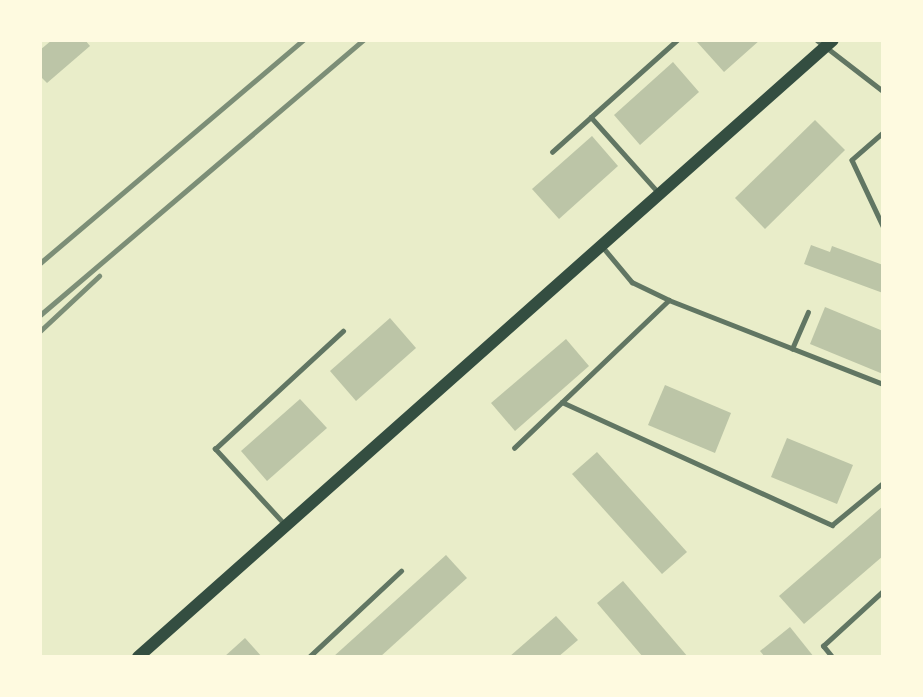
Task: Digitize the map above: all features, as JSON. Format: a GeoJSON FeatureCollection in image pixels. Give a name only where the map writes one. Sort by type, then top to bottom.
{"type":"FeatureCollection","features":[{"type":"Feature","properties":{"kind":"main road"},"geometry":{"type":"LineString","coordinates":[[138,657],[287,527],[825,43]]}},
{"type":"Feature","properties":{"kind":"lane"},"geometry":{"type":"LineString","coordinates":[[552,152],[677,40]]}},
{"type":"Feature","properties":{"kind":"lane"},"geometry":{"type":"LineString","coordinates":[[825,43],[883,91]]}},
{"type":"Feature","properties":{"kind":"lane"},"geometry":{"type":"LineString","coordinates":[[591,117],[659,192]]}},
{"type":"Feature","properties":{"kind":"lane"},"geometry":{"type":"LineString","coordinates":[[883,133],[852,160],[883,226]]}},
{"type":"Feature","properties":{"kind":"lane"},"geometry":{"type":"LineString","coordinates":[[601,245],[632,282],[670,300],[883,384]]}},
{"type":"Feature","properties":{"kind":"lane"},"geometry":{"type":"LineString","coordinates":[[514,447],[670,300]]}},
{"type":"Feature","properties":{"kind":"lane"},"geometry":{"type":"LineString","coordinates":[[792,349],[808,312]]}},
{"type":"Feature","properties":{"kind":"lane"},"geometry":{"type":"LineString","coordinates":[[287,527],[215,449],[343,331]]}},
{"type":"Feature","properties":{"kind":"lane"},"geometry":{"type":"LineString","coordinates":[[562,402],[832,525],[883,483]]}},
{"type":"Feature","properties":{"kind":"lane"},"geometry":{"type":"LineString","coordinates":[[309,657],[401,571]]}},
{"type":"Feature","properties":{"kind":"lane"},"geometry":{"type":"LineString","coordinates":[[832,657],[823,646],[883,591]]}},
{"type":"Feature","properties":{"kind":"building"},"geometry":{"type":"Polygon","coordinates":[[[52,40],[85,40],[90,46],[47,83],[40,76],[40,50],[52,40]]]}},
{"type":"Feature","properties":{"kind":"building"},"geometry":{"type":"Polygon","coordinates":[[[760,40],[724,72],[697,42],[760,40]]]}},
{"type":"Feature","properties":{"kind":"building"},"geometry":{"type":"Polygon","coordinates":[[[673,62],[699,92],[640,145],[614,115],[673,62]]]}},
{"type":"Feature","properties":{"kind":"building"},"geometry":{"type":"Polygon","coordinates":[[[815,120],[845,150],[765,229],[735,198],[815,120]]]}},
{"type":"Feature","properties":{"kind":"building"},"geometry":{"type":"Polygon","coordinates":[[[592,136],[618,166],[559,219],[532,189],[592,136]]]}},
{"type":"Feature","properties":{"kind":"building"},"geometry":{"type":"Polygon","coordinates":[[[811,245],[830,252],[832,246],[883,265],[883,293],[804,264],[811,245]]]}},
{"type":"Feature","properties":{"kind":"building"},"geometry":{"type":"Polygon","coordinates":[[[825,307],[883,331],[883,374],[810,344],[825,307]]]}},
{"type":"Feature","properties":{"kind":"building"},"geometry":{"type":"Polygon","coordinates":[[[390,318],[416,348],[356,401],[330,371],[390,318]]]}},
{"type":"Feature","properties":{"kind":"building"},"geometry":{"type":"Polygon","coordinates":[[[566,339],[589,366],[515,431],[491,403],[566,339]]]}},
{"type":"Feature","properties":{"kind":"building"},"geometry":{"type":"Polygon","coordinates":[[[665,385],[731,413],[715,453],[648,425],[665,385]]]}},
{"type":"Feature","properties":{"kind":"building"},"geometry":{"type":"Polygon","coordinates":[[[300,399],[327,428],[267,481],[241,451],[300,399]]]}},
{"type":"Feature","properties":{"kind":"building"},"geometry":{"type":"Polygon","coordinates":[[[787,438],[853,465],[837,504],[771,477],[787,438]]]}},
{"type":"Feature","properties":{"kind":"building"},"geometry":{"type":"Polygon","coordinates":[[[597,452],[687,552],[662,574],[572,474],[597,452]]]}},
{"type":"Feature","properties":{"kind":"building"},"geometry":{"type":"Polygon","coordinates":[[[883,506],[883,556],[804,624],[779,596],[883,506]]]}},
{"type":"Feature","properties":{"kind":"building"},"geometry":{"type":"Polygon","coordinates":[[[446,555],[467,578],[380,657],[333,657],[446,555]]]}},
{"type":"Feature","properties":{"kind":"building"},"geometry":{"type":"Polygon","coordinates":[[[623,581],[688,657],[643,657],[597,603],[623,581]]]}},
{"type":"Feature","properties":{"kind":"building"},"geometry":{"type":"Polygon","coordinates":[[[556,616],[578,640],[558,657],[509,657],[556,616]]]}},
{"type":"Feature","properties":{"kind":"building"},"geometry":{"type":"Polygon","coordinates":[[[790,627],[814,657],[765,657],[760,651],[790,627]]]}},
{"type":"Feature","properties":{"kind":"building"},"geometry":{"type":"Polygon","coordinates":[[[245,638],[262,657],[224,657],[245,638]]]}},
{"type":"Feature","properties":{"kind":"railway"},"geometry":{"type":"LineString","coordinates":[[40,263],[303,40]]}},
{"type":"Feature","properties":{"kind":"railway"},"geometry":{"type":"LineString","coordinates":[[40,315],[363,40]]}},
{"type":"Feature","properties":{"kind":"railway"},"geometry":{"type":"LineString","coordinates":[[40,331],[99,276]]}}]}
